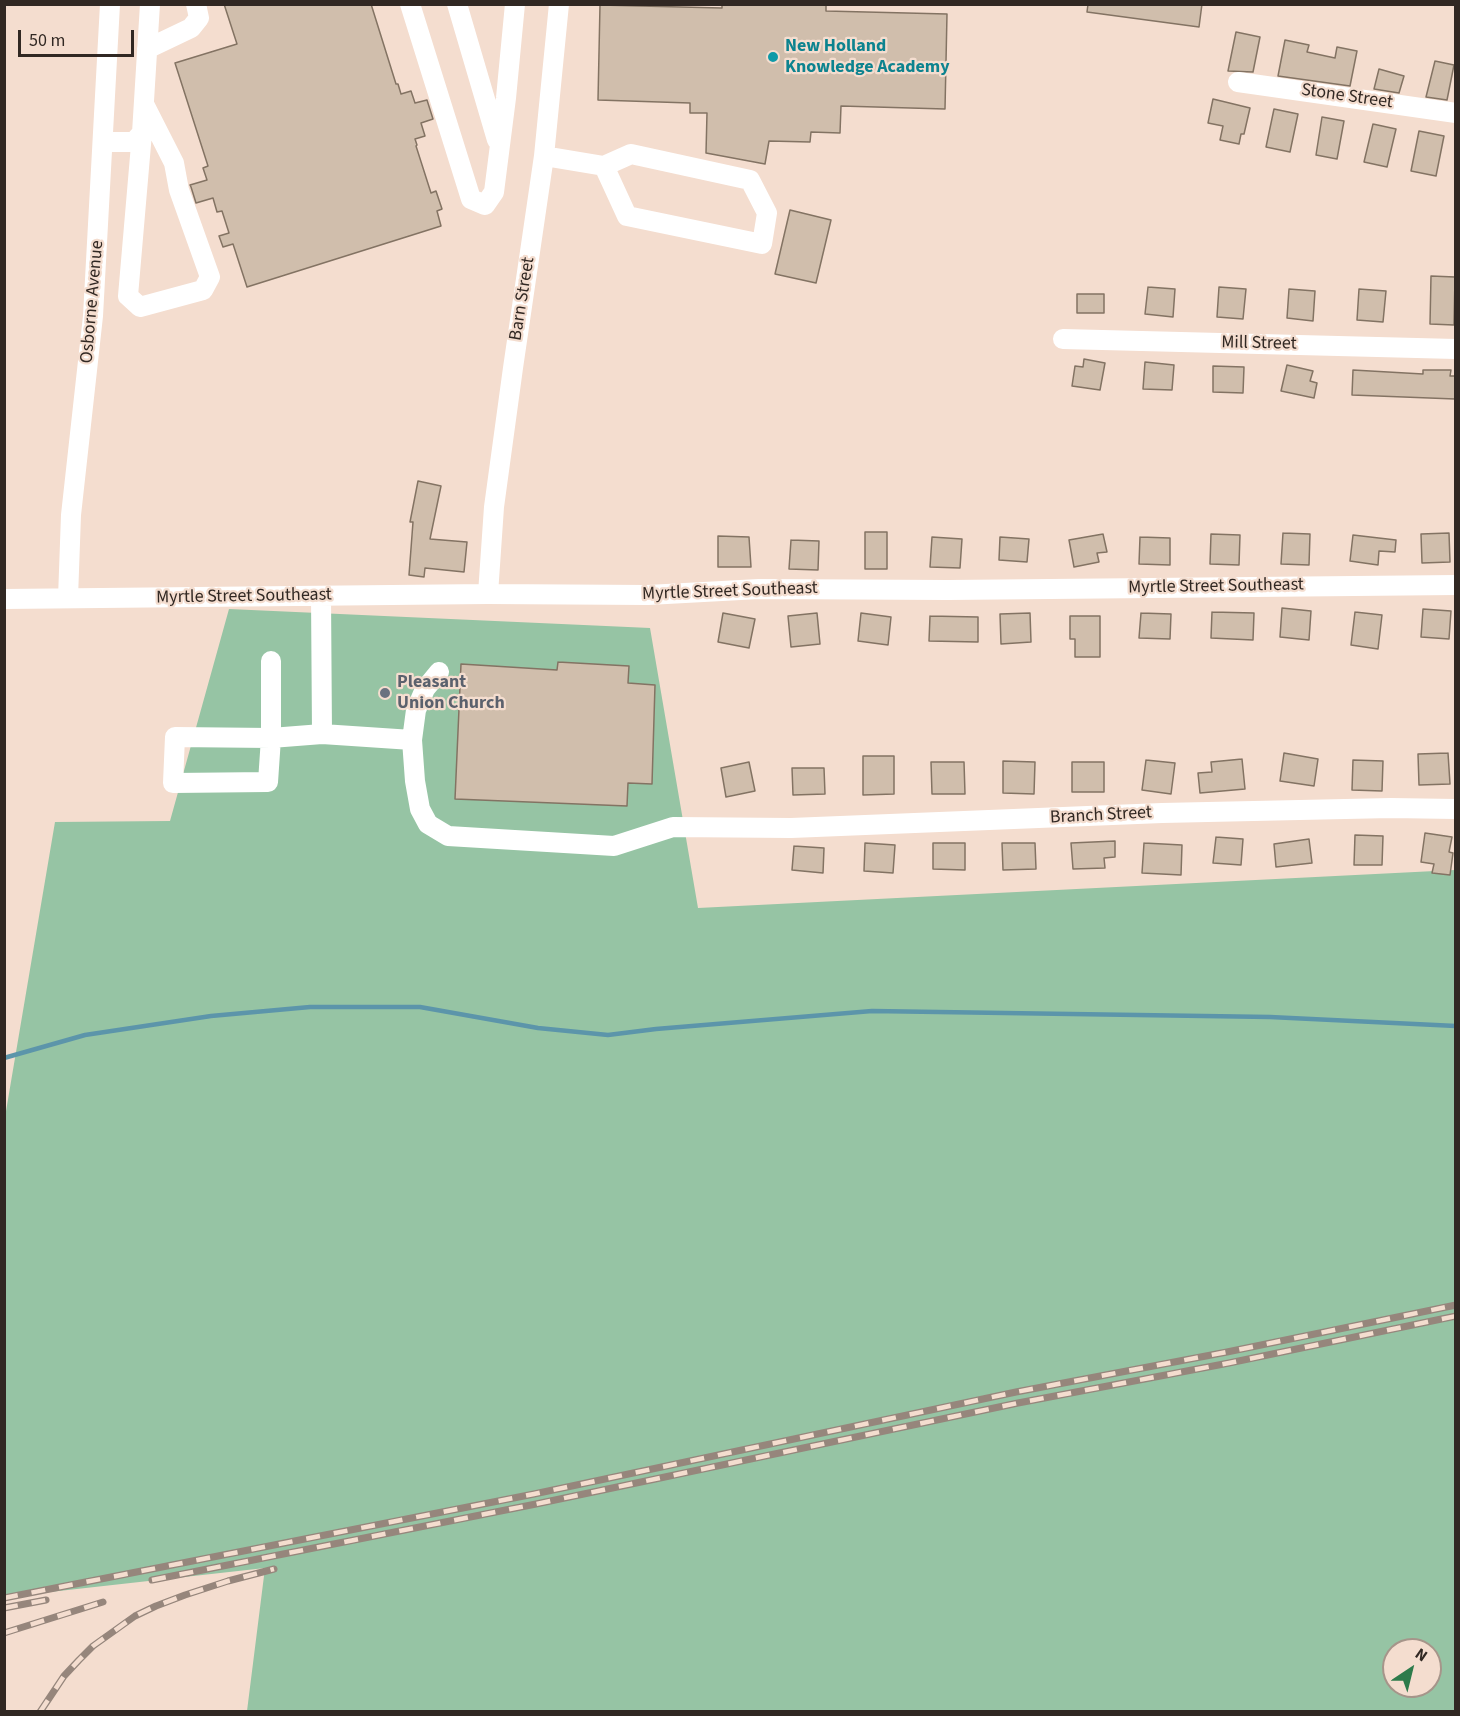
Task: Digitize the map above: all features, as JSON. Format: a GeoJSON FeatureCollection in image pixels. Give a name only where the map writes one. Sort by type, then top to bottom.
{"type":"FeatureCollection","features":[{"type":"Feature","properties":{"kind":"street","name":"Osborne Avenue"},"geometry":{"type":"LineString","coordinates":[[68,598],[71,515],[93,316],[110,4]]}},
{"type":"Feature","properties":{"kind":"street"},"geometry":{"type":"LineString","coordinates":[[144,104],[174,163],[179,190],[210,277],[203,290],[140,307],[128,296],[150,4]]}},
{"type":"Feature","properties":{"kind":"street"},"geometry":{"type":"LineString","coordinates":[[147,49],[191,28],[199,18],[196,4]]}},
{"type":"Feature","properties":{"kind":"street"},"geometry":{"type":"LineString","coordinates":[[410,4],[471,199],[484,205],[494,192],[515,4]]}},
{"type":"Feature","properties":{"kind":"street"},"geometry":{"type":"LineString","coordinates":[[457,4],[500,148]]}},
{"type":"Feature","properties":{"kind":"street","name":"Barn Street"},"geometry":{"type":"LineString","coordinates":[[488,594],[494,507],[544,156],[559,4]]}},
{"type":"Feature","properties":{"kind":"street","name":"Stone Street"},"geometry":{"type":"LineString","coordinates":[[1238,82],[1455,113]]}},
{"type":"Feature","properties":{"kind":"street"},"geometry":{"type":"LineString","coordinates":[[104,142],[134,142],[142,133]]}},
{"type":"Feature","properties":{"kind":"street"},"geometry":{"type":"LineString","coordinates":[[544,156],[604,166],[631,154],[750,180],[767,213],[762,244],[627,216],[604,166]]}},
{"type":"Feature","properties":{"kind":"street","name":"Mill Street"},"geometry":{"type":"LineString","coordinates":[[1063,339],[1455,349]]}},
{"type":"Feature","properties":{"kind":"street","name":"Myrtle Street Southeast"},"geometry":{"type":"LineString","coordinates":[[4,598],[648,595],[759,589],[948,590],[1455,585]]}},
{"type":"Feature","properties":{"kind":"street"},"geometry":{"type":"LineString","coordinates":[[321,596],[322,734]]}},
{"type":"Feature","properties":{"kind":"street"},"geometry":{"type":"LineString","coordinates":[[271,661],[271,738],[268,782],[173,783],[175,737],[271,738],[322,734],[412,740]]}},
{"type":"Feature","properties":{"kind":"street","name":"Branch Street"},"geometry":{"type":"LineString","coordinates":[[439,672],[424,689],[416,710],[412,740],[420,809],[428,824],[448,836],[614,846],[673,827],[791,828],[1184,813],[1391,808],[1455,809]]}},
{"type":"Feature","properties":{"kind":"green space"},"geometry":{"type":"Polygon","coordinates":[[[229,609],[650,628],[698,908],[1455,870],[1455,1711],[247,1711],[265,1568],[5,1597],[5,1117],[55,822],[170,821],[229,609]]]}},
{"type":"Feature","properties":{"kind":"building"},"geometry":{"type":"Polygon","coordinates":[[[224,4],[371,4],[401,94],[411,91],[415,103],[427,100],[433,119],[421,123],[425,136],[415,139],[431,193],[436,191],[442,209],[437,211],[441,226],[247,287],[233,244],[223,247],[219,236],[229,233],[222,211],[217,212],[213,198],[196,203],[190,185],[207,180],[203,168],[208,166],[175,63],[237,44],[224,4]]]}},
{"type":"Feature","properties":{"kind":"building","name":"New Holland Knowledge Academy"},"geometry":{"type":"Polygon","coordinates":[[[722,4],[826,4],[826,11],[947,14],[945,109],[841,106],[840,133],[811,132],[810,142],[769,141],[765,164],[706,153],[707,113],[690,113],[690,103],[598,100],[600,5],[722,8],[722,4]]]}},
{"type":"Feature","properties":{"kind":"building"},"geometry":{"type":"Polygon","coordinates":[[[1088,4],[1202,4],[1199,27],[1087,12],[1088,4]]]}},
{"type":"Feature","properties":{"kind":"building"},"geometry":{"type":"Polygon","coordinates":[[[1236,32],[1260,37],[1253,72],[1228,71],[1236,32]]]}},
{"type":"Feature","properties":{"kind":"building"},"geometry":{"type":"Polygon","coordinates":[[[1285,40],[1309,45],[1307,52],[1335,58],[1337,47],[1357,51],[1350,86],[1278,76],[1285,40]]]}},
{"type":"Feature","properties":{"kind":"building"},"geometry":{"type":"Polygon","coordinates":[[[1435,61],[1454,65],[1447,100],[1426,97],[1435,61]]]}},
{"type":"Feature","properties":{"kind":"building"},"geometry":{"type":"Polygon","coordinates":[[[1379,69],[1404,76],[1399,93],[1374,89],[1379,69]]]}},
{"type":"Feature","properties":{"kind":"building"},"geometry":{"type":"Polygon","coordinates":[[[1213,99],[1250,108],[1244,134],[1241,134],[1239,144],[1220,140],[1223,126],[1208,123],[1213,99]]]}},
{"type":"Feature","properties":{"kind":"building"},"geometry":{"type":"Polygon","coordinates":[[[1274,109],[1298,114],[1290,152],[1266,147],[1274,109]]]}},
{"type":"Feature","properties":{"kind":"building"},"geometry":{"type":"Polygon","coordinates":[[[1322,117],[1344,121],[1337,159],[1316,155],[1322,117]]]}},
{"type":"Feature","properties":{"kind":"building"},"geometry":{"type":"Polygon","coordinates":[[[1373,124],[1396,129],[1387,167],[1364,162],[1373,124]]]}},
{"type":"Feature","properties":{"kind":"building"},"geometry":{"type":"Polygon","coordinates":[[[1419,131],[1444,136],[1436,176],[1411,171],[1419,131]]]}},
{"type":"Feature","properties":{"kind":"building"},"geometry":{"type":"Polygon","coordinates":[[[790,210],[831,220],[816,283],[775,274],[790,210]]]}},
{"type":"Feature","properties":{"kind":"building"},"geometry":{"type":"Polygon","coordinates":[[[1431,276],[1455,277],[1454,325],[1430,324],[1431,276]]]}},
{"type":"Feature","properties":{"kind":"building"},"geometry":{"type":"Polygon","coordinates":[[[1148,287],[1175,289],[1173,317],[1145,314],[1148,287]]]}},
{"type":"Feature","properties":{"kind":"building"},"geometry":{"type":"Polygon","coordinates":[[[1219,287],[1246,289],[1243,319],[1217,317],[1219,287]]]}},
{"type":"Feature","properties":{"kind":"building"},"geometry":{"type":"Polygon","coordinates":[[[1289,289],[1315,291],[1313,321],[1287,318],[1289,289]]]}},
{"type":"Feature","properties":{"kind":"building"},"geometry":{"type":"Polygon","coordinates":[[[1359,289],[1386,291],[1383,322],[1357,320],[1359,289]]]}},
{"type":"Feature","properties":{"kind":"building"},"geometry":{"type":"Polygon","coordinates":[[[1077,294],[1104,294],[1104,313],[1077,313],[1077,294]]]}},
{"type":"Feature","properties":{"kind":"building"},"geometry":{"type":"Polygon","coordinates":[[[1084,359],[1105,363],[1100,390],[1072,386],[1075,366],[1083,367],[1084,359]]]}},
{"type":"Feature","properties":{"kind":"building"},"geometry":{"type":"Polygon","coordinates":[[[1145,362],[1174,365],[1172,390],[1143,389],[1145,362]]]}},
{"type":"Feature","properties":{"kind":"building"},"geometry":{"type":"Polygon","coordinates":[[[1287,365],[1313,371],[1310,381],[1317,383],[1314,398],[1281,391],[1287,365]]]}},
{"type":"Feature","properties":{"kind":"building"},"geometry":{"type":"Polygon","coordinates":[[[1213,366],[1244,367],[1243,393],[1213,392],[1213,366]]]}},
{"type":"Feature","properties":{"kind":"building"},"geometry":{"type":"Polygon","coordinates":[[[1353,370],[1423,374],[1423,370],[1451,370],[1450,376],[1455,376],[1455,399],[1352,395],[1353,370]]]}},
{"type":"Feature","properties":{"kind":"building"},"geometry":{"type":"Polygon","coordinates":[[[418,481],[441,486],[430,539],[467,542],[464,572],[425,568],[424,577],[409,575],[413,522],[410,522],[418,481]]]}},
{"type":"Feature","properties":{"kind":"building"},"geometry":{"type":"Polygon","coordinates":[[[865,532],[887,532],[887,569],[865,569],[865,532]]]}},
{"type":"Feature","properties":{"kind":"building"},"geometry":{"type":"Polygon","coordinates":[[[1283,533],[1310,534],[1309,565],[1281,564],[1283,533]]]}},
{"type":"Feature","properties":{"kind":"building"},"geometry":{"type":"Polygon","coordinates":[[[1449,533],[1450,562],[1422,563],[1421,534],[1449,533]]]}},
{"type":"Feature","properties":{"kind":"building"},"geometry":{"type":"Polygon","coordinates":[[[1103,534],[1107,552],[1097,553],[1099,562],[1074,567],[1069,540],[1103,534]]]}},
{"type":"Feature","properties":{"kind":"building"},"geometry":{"type":"Polygon","coordinates":[[[1211,534],[1240,535],[1239,565],[1210,564],[1211,534]]]}},
{"type":"Feature","properties":{"kind":"building"},"geometry":{"type":"Polygon","coordinates":[[[1353,535],[1396,540],[1395,552],[1379,551],[1378,565],[1350,561],[1353,535]]]}},
{"type":"Feature","properties":{"kind":"building"},"geometry":{"type":"Polygon","coordinates":[[[718,536],[749,537],[751,567],[718,567],[718,536]]]}},
{"type":"Feature","properties":{"kind":"building"},"geometry":{"type":"Polygon","coordinates":[[[932,537],[962,539],[960,568],[930,567],[932,537]]]}},
{"type":"Feature","properties":{"kind":"building"},"geometry":{"type":"Polygon","coordinates":[[[1000,537],[1029,539],[1027,562],[999,560],[1000,537]]]}},
{"type":"Feature","properties":{"kind":"building"},"geometry":{"type":"Polygon","coordinates":[[[1140,537],[1170,538],[1170,565],[1139,564],[1140,537]]]}},
{"type":"Feature","properties":{"kind":"building"},"geometry":{"type":"Polygon","coordinates":[[[791,540],[819,541],[818,570],[789,569],[791,540]]]}},
{"type":"Feature","properties":{"kind":"building"},"geometry":{"type":"Polygon","coordinates":[[[1282,608],[1311,611],[1309,640],[1280,637],[1282,608]]]}},
{"type":"Feature","properties":{"kind":"building"},"geometry":{"type":"Polygon","coordinates":[[[1423,609],[1451,611],[1449,639],[1421,637],[1423,609]]]}},
{"type":"Feature","properties":{"kind":"building"},"geometry":{"type":"Polygon","coordinates":[[[1212,612],[1254,613],[1253,640],[1211,638],[1212,612]]]}},
{"type":"Feature","properties":{"kind":"building"},"geometry":{"type":"Polygon","coordinates":[[[1355,612],[1382,615],[1378,649],[1351,645],[1355,612]]]}},
{"type":"Feature","properties":{"kind":"building"},"geometry":{"type":"Polygon","coordinates":[[[723,613],[755,619],[749,648],[718,642],[723,613]]]}},
{"type":"Feature","properties":{"kind":"building"},"geometry":{"type":"Polygon","coordinates":[[[817,613],[820,644],[791,647],[788,616],[817,613]]]}},
{"type":"Feature","properties":{"kind":"building"},"geometry":{"type":"Polygon","coordinates":[[[861,613],[891,617],[888,645],[858,641],[861,613]]]}},
{"type":"Feature","properties":{"kind":"building"},"geometry":{"type":"Polygon","coordinates":[[[1030,613],[1031,642],[1001,644],[1000,614],[1030,613]]]}},
{"type":"Feature","properties":{"kind":"building"},"geometry":{"type":"Polygon","coordinates":[[[1141,613],[1171,614],[1170,639],[1139,638],[1141,613]]]}},
{"type":"Feature","properties":{"kind":"building"},"geometry":{"type":"Polygon","coordinates":[[[930,616],[978,617],[978,642],[929,641],[930,616]]]}},
{"type":"Feature","properties":{"kind":"building"},"geometry":{"type":"Polygon","coordinates":[[[1070,616],[1100,616],[1100,657],[1075,657],[1075,639],[1070,639],[1070,616]]]}},
{"type":"Feature","properties":{"kind":"building"},"geometry":{"type":"Polygon","coordinates":[[[558,662],[629,666],[628,683],[655,685],[652,784],[628,783],[627,806],[455,799],[461,664],[557,670],[558,662]]]}},
{"type":"Feature","properties":{"kind":"building"},"geometry":{"type":"Polygon","coordinates":[[[1284,753],[1318,759],[1314,786],[1280,781],[1284,753]]]}},
{"type":"Feature","properties":{"kind":"building"},"geometry":{"type":"Polygon","coordinates":[[[1448,753],[1450,784],[1419,785],[1418,754],[1448,753]]]}},
{"type":"Feature","properties":{"kind":"building"},"geometry":{"type":"Polygon","coordinates":[[[863,756],[894,756],[894,794],[863,795],[863,756]]]}},
{"type":"Feature","properties":{"kind":"building"},"geometry":{"type":"Polygon","coordinates":[[[1242,759],[1245,789],[1200,793],[1198,773],[1212,772],[1211,762],[1242,759]]]}},
{"type":"Feature","properties":{"kind":"building"},"geometry":{"type":"Polygon","coordinates":[[[1146,760],[1175,763],[1171,794],[1142,790],[1146,760]]]}},
{"type":"Feature","properties":{"kind":"building"},"geometry":{"type":"Polygon","coordinates":[[[1353,760],[1383,761],[1382,791],[1352,790],[1353,760]]]}},
{"type":"Feature","properties":{"kind":"building"},"geometry":{"type":"Polygon","coordinates":[[[1003,761],[1035,762],[1034,794],[1003,793],[1003,761]]]}},
{"type":"Feature","properties":{"kind":"building"},"geometry":{"type":"Polygon","coordinates":[[[749,762],[755,791],[726,797],[721,768],[749,762]]]}},
{"type":"Feature","properties":{"kind":"building"},"geometry":{"type":"Polygon","coordinates":[[[931,762],[964,762],[965,794],[932,794],[931,762]]]}},
{"type":"Feature","properties":{"kind":"building"},"geometry":{"type":"Polygon","coordinates":[[[1072,762],[1104,762],[1104,792],[1072,792],[1072,762]]]}},
{"type":"Feature","properties":{"kind":"building"},"geometry":{"type":"Polygon","coordinates":[[[792,768],[824,768],[825,794],[793,795],[792,768]]]}},
{"type":"Feature","properties":{"kind":"building"},"geometry":{"type":"Polygon","coordinates":[[[1425,833],[1452,837],[1449,852],[1453,853],[1450,875],[1432,873],[1434,864],[1421,862],[1425,833]]]}},
{"type":"Feature","properties":{"kind":"building"},"geometry":{"type":"Polygon","coordinates":[[[1355,835],[1383,836],[1382,865],[1354,865],[1355,835]]]}},
{"type":"Feature","properties":{"kind":"building"},"geometry":{"type":"Polygon","coordinates":[[[1216,837],[1243,839],[1241,865],[1213,863],[1216,837]]]}},
{"type":"Feature","properties":{"kind":"building"},"geometry":{"type":"Polygon","coordinates":[[[1309,839],[1312,863],[1276,867],[1274,844],[1309,839]]]}},
{"type":"Feature","properties":{"kind":"building"},"geometry":{"type":"Polygon","coordinates":[[[1115,841],[1115,857],[1104,858],[1105,868],[1073,869],[1071,843],[1115,841]]]}},
{"type":"Feature","properties":{"kind":"building"},"geometry":{"type":"Polygon","coordinates":[[[865,843],[895,845],[893,873],[864,871],[865,843]]]}},
{"type":"Feature","properties":{"kind":"building"},"geometry":{"type":"Polygon","coordinates":[[[933,843],[965,843],[965,870],[933,869],[933,843]]]}},
{"type":"Feature","properties":{"kind":"building"},"geometry":{"type":"Polygon","coordinates":[[[1002,843],[1035,843],[1036,869],[1003,870],[1002,843]]]}},
{"type":"Feature","properties":{"kind":"building"},"geometry":{"type":"Polygon","coordinates":[[[1144,843],[1182,845],[1181,875],[1142,873],[1144,843]]]}},
{"type":"Feature","properties":{"kind":"building"},"geometry":{"type":"Polygon","coordinates":[[[794,846],[824,848],[823,873],[792,870],[794,846]]]}},
{"type":"Feature","properties":{"kind":"waterway"},"geometry":{"type":"LineString","coordinates":[[4,1058],[85,1035],[211,1016],[310,1007],[420,1007],[538,1028],[608,1035],[872,1011],[1270,1017],[1456,1026]]}},
{"type":"Feature","properties":{"kind":"railway"},"geometry":{"type":"LineString","coordinates":[[4,1598],[534,1494],[1016,1392],[1456,1305]]}},
{"type":"Feature","properties":{"kind":"railway"},"geometry":{"type":"LineString","coordinates":[[152,1580],[1456,1316]]}},
{"type":"Feature","properties":{"kind":"railway"},"geometry":{"type":"LineString","coordinates":[[40,1712],[64,1676],[79,1660],[93,1646],[135,1616],[185,1595],[274,1569]]}},
{"type":"Feature","properties":{"kind":"railway"},"geometry":{"type":"LineString","coordinates":[[4,1608],[46,1600]]}},
{"type":"Feature","properties":{"kind":"railway"},"geometry":{"type":"LineString","coordinates":[[4,1633],[103,1602]]}},
{"type":"Feature","properties":{"kind":"place","name":"New Holland Knowledge Academy"},"geometry":{"type":"Point","coordinates":[773,57]}},
{"type":"Feature","properties":{"kind":"place","name":"Pleasant Union Church"},"geometry":{"type":"Point","coordinates":[385,693]}}]}
